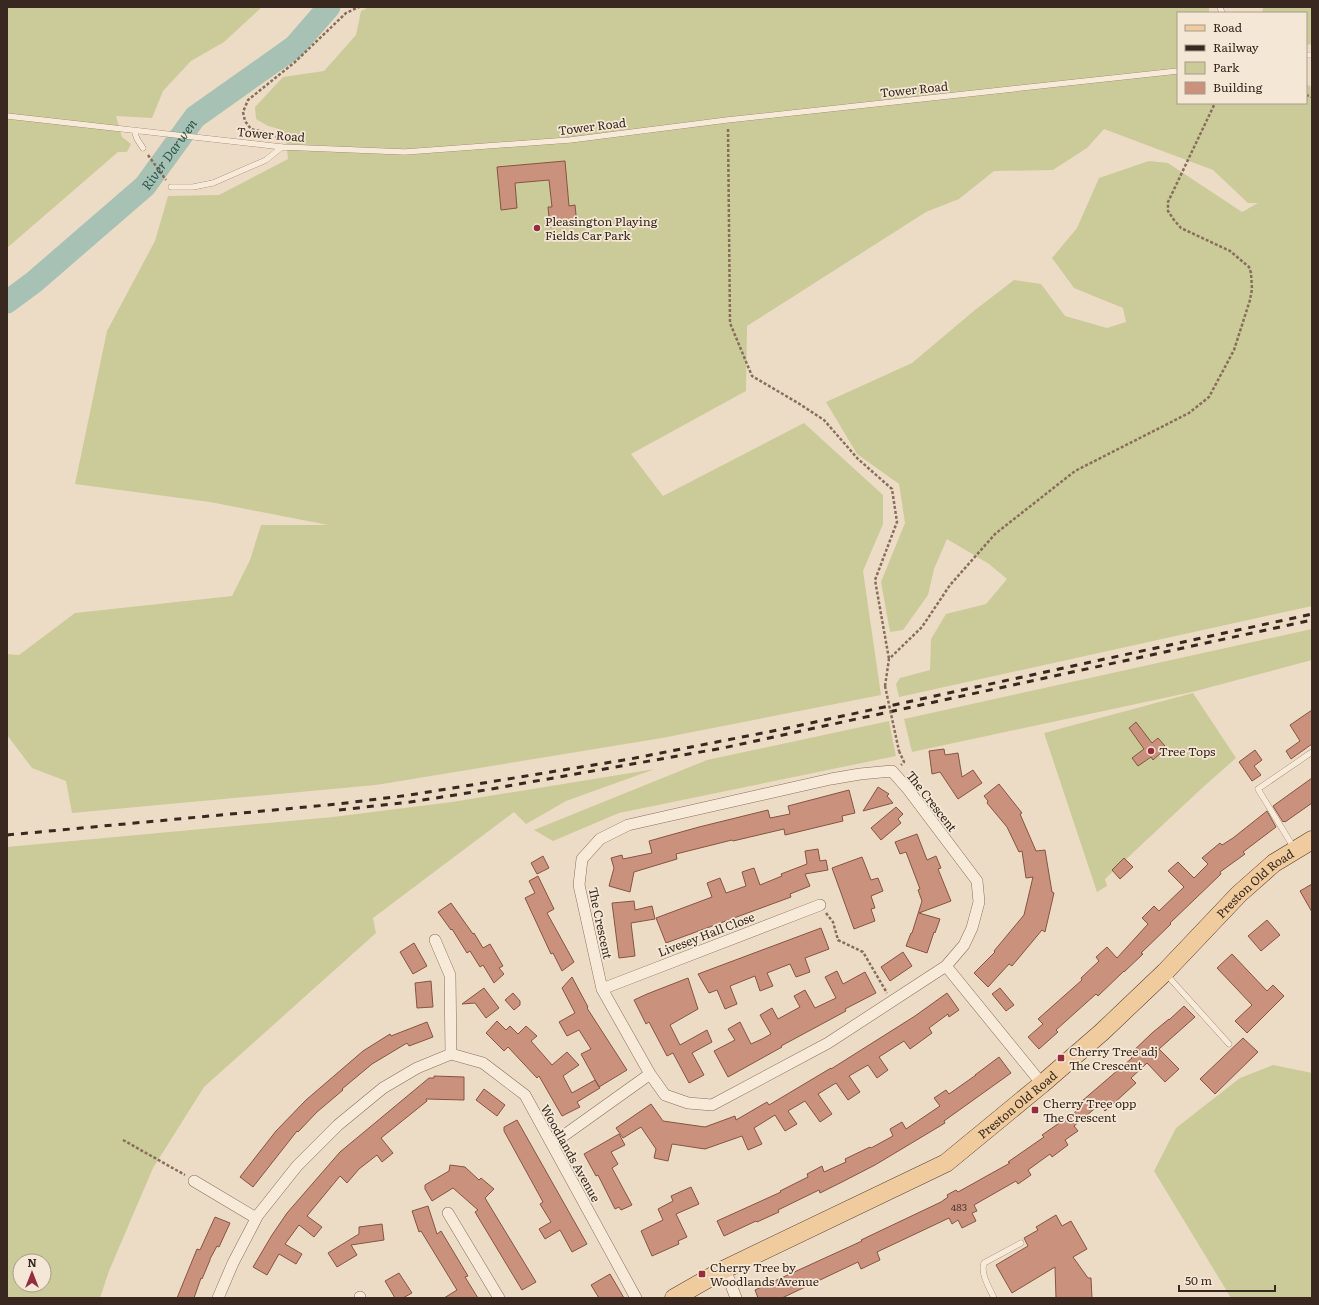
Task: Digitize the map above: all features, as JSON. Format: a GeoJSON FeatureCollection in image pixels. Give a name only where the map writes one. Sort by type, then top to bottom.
{"type":"FeatureCollection","features":[{"type":"Feature","properties":{"kind":"main road","name":"Preston Old Road"},"geometry":{"type":"LineString","coordinates":[[674,1298],[725,1269],[946,1163],[1042,1084],[1102,1032],[1164,972],[1239,894],[1274,863],[1312,840]]}},
{"type":"Feature","properties":{"kind":"street","name":"The Crescent"},"geometry":{"type":"LineString","coordinates":[[892,771],[907,788],[977,881],[979,902],[972,928],[964,944],[946,966],[828,1043],[712,1105],[688,1103],[665,1094],[650,1074],[602,989],[579,885],[582,859],[600,839],[628,825],[831,779],[892,771]]}},
{"type":"Feature","properties":{"kind":"street","name":"Livesey Hall Close"},"geometry":{"type":"LineString","coordinates":[[602,989],[820,905]]}},
{"type":"Feature","properties":{"kind":"street"},"geometry":{"type":"LineString","coordinates":[[218,1298],[233,1262],[256,1218],[297,1166],[338,1125],[383,1088],[417,1068],[451,1054],[450,975],[435,940]]}},
{"type":"Feature","properties":{"kind":"street"},"geometry":{"type":"LineString","coordinates":[[946,966],[1042,1084]]}},
{"type":"Feature","properties":{"kind":"street","name":"Woodlands Avenue"},"geometry":{"type":"LineString","coordinates":[[451,1054],[483,1063],[525,1095],[636,1298]]}},
{"type":"Feature","properties":{"kind":"street"},"geometry":{"type":"LineString","coordinates":[[552,1144],[650,1074]]}},
{"type":"Feature","properties":{"kind":"street"},"geometry":{"type":"LineString","coordinates":[[194,1181],[256,1218]]}},
{"type":"Feature","properties":{"kind":"street"},"geometry":{"type":"LineString","coordinates":[[448,1213],[499,1298]]}},
{"type":"Feature","properties":{"kind":"street"},"geometry":{"type":"LineString","coordinates":[[725,1269],[736,1298]]}},
{"type":"Feature","properties":{"kind":"lane","name":"Tower Road"},"geometry":{"type":"LineString","coordinates":[[7,116],[282,147],[405,152],[570,140],[728,120],[1177,71]]}},
{"type":"Feature","properties":{"kind":"lane"},"geometry":{"type":"LineString","coordinates":[[134,130],[137,140],[143,148]]}},
{"type":"Feature","properties":{"kind":"lane"},"geometry":{"type":"LineString","coordinates":[[171,187],[193,187],[213,183],[266,160],[282,147]]}},
{"type":"Feature","properties":{"kind":"lane"},"geometry":{"type":"LineString","coordinates":[[1295,850],[1258,789],[1312,752]]}},
{"type":"Feature","properties":{"kind":"lane"},"geometry":{"type":"LineString","coordinates":[[1164,972],[1229,1044]]}},
{"type":"Feature","properties":{"kind":"lane"},"geometry":{"type":"LineString","coordinates":[[994,1298],[984,1272],[984,1263],[1021,1243]]}},
{"type":"Feature","properties":{"kind":"path"},"geometry":{"type":"LineString","coordinates":[[282,147],[277,136],[251,129],[245,121],[244,112],[248,100],[295,62],[346,13],[359,7]]}},
{"type":"Feature","properties":{"kind":"path"},"geometry":{"type":"LineString","coordinates":[[889,659],[922,627],[950,585],[995,534],[1075,471],[1189,413],[1209,397],[1234,350],[1250,300],[1252,289],[1251,273],[1249,267],[1230,251],[1181,228],[1168,211],[1168,202],[1215,104]]}},
{"type":"Feature","properties":{"kind":"path"},"geometry":{"type":"LineString","coordinates":[[728,120],[730,323],[752,376],[824,420],[858,459],[892,489],[897,522],[875,580],[889,659],[885,686],[899,751]]}},
{"type":"Feature","properties":{"kind":"path"},"geometry":{"type":"LineString","coordinates":[[143,148],[171,187]]}},
{"type":"Feature","properties":{"kind":"path"},"geometry":{"type":"LineString","coordinates":[[820,905],[833,922],[838,940],[863,952],[892,1001]]}},
{"type":"Feature","properties":{"kind":"path"},"geometry":{"type":"LineString","coordinates":[[123,1140],[194,1181]]}},
{"type":"Feature","properties":{"kind":"green space"},"geometry":{"type":"Polygon","coordinates":[[[7,7],[262,7],[224,42],[191,61],[163,91],[152,118],[116,116],[122,137],[131,144],[127,152],[118,152],[7,248],[7,7]]]}},
{"type":"Feature","properties":{"kind":"green space"},"geometry":{"type":"Polygon","coordinates":[[[369,7],[1209,7],[1209,12],[1177,12],[1177,104],[1307,104],[1307,84],[1312,87],[1312,606],[899,697],[896,684],[900,678],[930,670],[931,639],[946,614],[986,604],[1007,579],[989,564],[947,539],[934,569],[928,595],[903,630],[890,632],[881,582],[905,523],[899,484],[857,454],[826,402],[912,363],[975,310],[1014,280],[1041,284],[1065,316],[1107,328],[1126,322],[1123,308],[1074,288],[1052,258],[1077,228],[1099,178],[1149,161],[1168,163],[1242,212],[1258,203],[1248,203],[1213,170],[1104,129],[1087,148],[1053,170],[994,171],[959,199],[926,212],[747,326],[746,391],[631,454],[663,496],[804,423],[883,495],[883,524],[863,571],[881,695],[662,738],[376,785],[72,813],[66,781],[32,768],[7,735],[7,654],[19,655],[75,613],[232,596],[250,560],[261,525],[328,525],[210,502],[75,484],[107,331],[155,241],[168,196],[219,195],[288,159],[285,133],[256,119],[255,107],[283,77],[324,71],[356,35],[361,11],[369,7]]]}},
{"type":"Feature","properties":{"kind":"green space"},"geometry":{"type":"Polygon","coordinates":[[[1263,7],[1312,7],[1312,44],[1307,45],[1307,12],[1262,12],[1263,7]]]}},
{"type":"Feature","properties":{"kind":"green space"},"geometry":{"type":"Polygon","coordinates":[[[1312,629],[1312,660],[1192,692],[912,752],[904,719],[1312,629]]]}},
{"type":"Feature","properties":{"kind":"green space"},"geometry":{"type":"Polygon","coordinates":[[[1193,693],[1236,758],[1105,879],[1107,886],[1097,892],[1044,733],[1193,693]]]}},
{"type":"Feature","properties":{"kind":"green space"},"geometry":{"type":"Polygon","coordinates":[[[889,721],[896,756],[619,813],[553,841],[534,830],[707,760],[889,721]]]}},
{"type":"Feature","properties":{"kind":"green space"},"geometry":{"type":"Polygon","coordinates":[[[655,769],[566,801],[526,824],[514,812],[373,918],[376,933],[204,1087],[153,1168],[109,1271],[100,1298],[7,1298],[7,847],[333,817],[452,802],[655,769]]]}},
{"type":"Feature","properties":{"kind":"green space"},"geometry":{"type":"Polygon","coordinates":[[[1273,1065],[1312,1073],[1312,1298],[1231,1298],[1154,1171],[1176,1128],[1240,1078],[1273,1065]]]}},
{"type":"Feature","properties":{"kind":"building"},"geometry":{"type":"Polygon","coordinates":[[[565,161],[569,206],[575,205],[577,225],[550,227],[548,207],[552,207],[549,180],[515,183],[517,208],[501,210],[497,167],[565,161]]]}},
{"type":"Feature","properties":{"kind":"building"},"geometry":{"type":"Polygon","coordinates":[[[1312,710],[1312,744],[1291,759],[1286,751],[1300,741],[1290,725],[1312,710]]]}},
{"type":"Feature","properties":{"kind":"building","name":"Tree Tops"},"geometry":{"type":"Polygon","coordinates":[[[1136,722],[1152,743],[1158,738],[1165,746],[1160,750],[1162,752],[1153,760],[1151,757],[1138,766],[1132,758],[1144,749],[1129,728],[1136,722]]]}},
{"type":"Feature","properties":{"kind":"building"},"geometry":{"type":"Polygon","coordinates":[[[944,749],[945,755],[958,753],[962,777],[973,770],[982,783],[958,799],[940,772],[932,774],[929,751],[944,749]]]}},
{"type":"Feature","properties":{"kind":"building"},"geometry":{"type":"Polygon","coordinates":[[[1255,750],[1262,760],[1254,766],[1261,775],[1252,781],[1239,762],[1255,750]]]}},
{"type":"Feature","properties":{"kind":"building"},"geometry":{"type":"Polygon","coordinates":[[[1312,778],[1312,803],[1283,822],[1273,806],[1312,778]]]}},
{"type":"Feature","properties":{"kind":"building"},"geometry":{"type":"Polygon","coordinates":[[[999,784],[1022,813],[1020,814],[1036,851],[1045,850],[1052,892],[1054,893],[1045,932],[1042,930],[1012,966],[1009,964],[988,987],[974,973],[995,952],[994,951],[1024,915],[1033,877],[1026,878],[1022,851],[1019,852],[1007,827],[987,803],[988,801],[984,796],[999,784]]]}},
{"type":"Feature","properties":{"kind":"building"},"geometry":{"type":"Polygon","coordinates":[[[878,787],[889,794],[887,796],[893,803],[863,811],[878,787]]]}},
{"type":"Feature","properties":{"kind":"building"},"geometry":{"type":"Polygon","coordinates":[[[849,790],[855,813],[842,816],[843,821],[785,835],[784,829],[676,854],[677,859],[634,872],[630,892],[609,886],[614,868],[611,858],[622,855],[623,859],[652,853],[649,841],[768,810],[770,818],[790,814],[788,806],[849,790]]]}},
{"type":"Feature","properties":{"kind":"building"},"geometry":{"type":"Polygon","coordinates":[[[896,807],[903,814],[898,819],[901,823],[881,840],[871,828],[896,807]]]}},
{"type":"Feature","properties":{"kind":"building"},"geometry":{"type":"Polygon","coordinates":[[[1267,811],[1276,827],[1243,852],[1245,854],[1220,872],[1221,874],[1141,953],[1143,954],[1098,996],[1096,994],[1056,1030],[1058,1032],[1039,1049],[1028,1037],[1043,1024],[1038,1019],[1082,980],[1081,978],[1099,961],[1096,957],[1107,947],[1117,958],[1148,924],[1142,918],[1154,906],[1159,911],[1184,887],[1168,871],[1178,862],[1194,878],[1208,864],[1202,858],[1220,843],[1222,845],[1233,838],[1267,811]]]}},
{"type":"Feature","properties":{"kind":"building"},"geometry":{"type":"Polygon","coordinates":[[[917,834],[927,860],[936,856],[941,868],[938,869],[951,901],[919,913],[940,919],[927,953],[906,946],[912,933],[922,901],[918,890],[920,889],[906,852],[900,854],[895,842],[917,834]]]}},
{"type":"Feature","properties":{"kind":"building"},"geometry":{"type":"Polygon","coordinates":[[[818,849],[820,861],[826,860],[828,870],[805,874],[810,886],[790,894],[791,897],[666,943],[656,918],[712,897],[707,883],[720,878],[726,893],[746,886],[742,872],[754,868],[760,885],[782,876],[781,874],[807,864],[805,851],[818,849]]]}},
{"type":"Feature","properties":{"kind":"building"},"geometry":{"type":"Polygon","coordinates":[[[543,856],[549,868],[537,874],[531,863],[543,856]]]}},
{"type":"Feature","properties":{"kind":"building"},"geometry":{"type":"Polygon","coordinates":[[[862,857],[871,880],[878,878],[883,891],[871,896],[875,908],[871,909],[875,921],[854,929],[832,868],[862,857]]]}},
{"type":"Feature","properties":{"kind":"building"},"geometry":{"type":"Polygon","coordinates":[[[1124,858],[1133,867],[1120,879],[1112,870],[1124,858]]]}},
{"type":"Feature","properties":{"kind":"building"},"geometry":{"type":"Polygon","coordinates":[[[538,876],[554,909],[547,913],[574,962],[562,971],[553,953],[551,954],[525,898],[535,893],[529,881],[538,876]]]}},
{"type":"Feature","properties":{"kind":"building"},"geometry":{"type":"Polygon","coordinates":[[[1312,884],[1312,912],[1300,891],[1312,884]]]}},
{"type":"Feature","properties":{"kind":"building"},"geometry":{"type":"Polygon","coordinates":[[[634,901],[635,910],[652,906],[655,919],[631,923],[635,956],[619,958],[612,903],[634,901]]]}},
{"type":"Feature","properties":{"kind":"building"},"geometry":{"type":"Polygon","coordinates":[[[451,903],[473,934],[474,933],[483,948],[490,944],[503,966],[499,968],[504,974],[494,983],[483,965],[480,967],[470,951],[467,953],[452,929],[451,930],[438,912],[451,903]]]}},
{"type":"Feature","properties":{"kind":"building"},"geometry":{"type":"Polygon","coordinates":[[[1267,920],[1280,935],[1261,951],[1248,936],[1267,920]]]}},
{"type":"Feature","properties":{"kind":"building"},"geometry":{"type":"Polygon","coordinates":[[[821,928],[829,949],[805,958],[810,972],[796,977],[790,964],[767,973],[773,986],[760,991],[755,976],[730,986],[737,1004],[725,1009],[717,990],[709,993],[698,974],[821,928]]]}},
{"type":"Feature","properties":{"kind":"building"},"geometry":{"type":"Polygon","coordinates":[[[414,943],[427,966],[413,974],[400,952],[414,943]]]}},
{"type":"Feature","properties":{"kind":"building"},"geometry":{"type":"Polygon","coordinates":[[[903,952],[912,966],[890,981],[881,967],[903,952]]]}},
{"type":"Feature","properties":{"kind":"building"},"geometry":{"type":"Polygon","coordinates":[[[1232,954],[1267,991],[1273,985],[1284,996],[1247,1033],[1235,1021],[1252,1005],[1217,968],[1232,954]]]}},
{"type":"Feature","properties":{"kind":"building"},"geometry":{"type":"Polygon","coordinates":[[[837,971],[843,984],[865,972],[876,993],[845,1009],[846,1011],[728,1077],[714,1051],[735,1040],[728,1029],[740,1022],[751,1044],[762,1039],[771,1034],[760,1015],[772,1008],[778,1019],[800,1007],[794,996],[805,990],[815,1008],[836,998],[825,977],[837,971]]]}},
{"type":"Feature","properties":{"kind":"building"},"geometry":{"type":"Polygon","coordinates":[[[572,977],[588,1007],[587,1008],[627,1070],[599,1087],[581,1054],[591,1049],[579,1030],[567,1036],[559,1022],[575,1013],[562,988],[572,977]]]}},
{"type":"Feature","properties":{"kind":"building"},"geometry":{"type":"Polygon","coordinates":[[[688,978],[698,1009],[670,1025],[680,1045],[707,1030],[712,1042],[692,1053],[704,1075],[689,1083],[673,1053],[667,1056],[649,1022],[646,1024],[634,1000],[688,978]]]}},
{"type":"Feature","properties":{"kind":"building"},"geometry":{"type":"Polygon","coordinates":[[[431,981],[433,1007],[417,1008],[415,983],[431,981]]]}},
{"type":"Feature","properties":{"kind":"building"},"geometry":{"type":"Polygon","coordinates":[[[484,988],[499,1008],[486,1018],[475,1003],[462,1004],[484,988]]]}},
{"type":"Feature","properties":{"kind":"building"},"geometry":{"type":"Polygon","coordinates":[[[1000,988],[1014,1005],[1006,1011],[992,994],[1000,988]]]}},
{"type":"Feature","properties":{"kind":"building"},"geometry":{"type":"Polygon","coordinates":[[[513,993],[520,1001],[520,1005],[514,1010],[505,1000],[513,993]]]}},
{"type":"Feature","properties":{"kind":"building"},"geometry":{"type":"Polygon","coordinates":[[[947,993],[959,1010],[949,1017],[948,1014],[929,1028],[932,1033],[910,1049],[904,1041],[879,1057],[888,1070],[877,1078],[868,1065],[849,1076],[860,1092],[848,1100],[836,1083],[818,1094],[832,1114],[820,1122],[805,1101],[788,1111],[797,1124],[785,1131],[775,1115],[754,1128],[762,1144],[748,1150],[742,1136],[705,1149],[672,1144],[668,1161],[654,1158],[656,1149],[641,1127],[623,1138],[616,1128],[651,1104],[663,1121],[705,1127],[735,1116],[736,1120],[767,1102],[769,1105],[831,1069],[915,1016],[947,993]]]}},
{"type":"Feature","properties":{"kind":"building"},"geometry":{"type":"Polygon","coordinates":[[[1184,1006],[1195,1017],[1159,1049],[1179,1069],[1165,1082],[1147,1063],[1131,1078],[1136,1083],[1105,1111],[1099,1105],[1074,1126],[1078,1131],[1065,1140],[1068,1145],[1052,1157],[1050,1154],[1028,1170],[1031,1175],[1018,1184],[1016,1181],[974,1205],[977,1211],[972,1213],[976,1221],[962,1228],[958,1220],[952,1224],[949,1218],[877,1252],[880,1260],[861,1269],[858,1262],[782,1298],[758,1298],[755,1290],[862,1241],[861,1240],[941,1202],[948,1197],[947,1195],[956,1190],[958,1192],[1010,1163],[1008,1162],[1044,1137],[1042,1135],[1078,1110],[1075,1107],[1132,1058],[1129,1055],[1184,1006]]]}},
{"type":"Feature","properties":{"kind":"building"},"geometry":{"type":"Polygon","coordinates":[[[497,1021],[506,1030],[510,1026],[518,1034],[526,1026],[537,1036],[531,1041],[552,1065],[567,1052],[579,1065],[563,1076],[572,1093],[595,1080],[600,1088],[577,1102],[580,1107],[562,1116],[539,1076],[537,1078],[508,1047],[504,1051],[486,1033],[497,1021]]]}},
{"type":"Feature","properties":{"kind":"building"},"geometry":{"type":"Polygon","coordinates":[[[427,1022],[433,1037],[409,1046],[407,1043],[372,1064],[342,1089],[343,1090],[317,1112],[298,1132],[297,1131],[253,1187],[240,1177],[276,1131],[306,1100],[363,1051],[390,1034],[391,1036],[427,1022]]]}},
{"type":"Feature","properties":{"kind":"building"},"geometry":{"type":"Polygon","coordinates":[[[1243,1038],[1258,1052],[1215,1094],[1200,1079],[1243,1038]]]}},
{"type":"Feature","properties":{"kind":"building"},"geometry":{"type":"Polygon","coordinates":[[[999,1057],[1011,1073],[944,1121],[945,1123],[875,1165],[842,1182],[820,1193],[819,1190],[778,1210],[779,1212],[724,1236],[717,1221],[781,1192],[780,1191],[808,1177],[807,1174],[822,1166],[824,1172],[846,1162],[845,1159],[870,1147],[871,1148],[893,1136],[890,1129],[902,1122],[906,1129],[940,1106],[934,1098],[946,1090],[949,1094],[999,1057]]]}},
{"type":"Feature","properties":{"kind":"building"},"geometry":{"type":"Polygon","coordinates":[[[434,1076],[464,1077],[464,1100],[426,1099],[427,1101],[381,1138],[393,1153],[382,1162],[377,1155],[359,1169],[347,1183],[340,1176],[307,1216],[322,1227],[314,1237],[299,1225],[285,1244],[302,1254],[296,1264],[279,1254],[267,1275],[253,1267],[287,1213],[340,1152],[429,1078],[434,1078],[434,1076]]]}},
{"type":"Feature","properties":{"kind":"building"},"geometry":{"type":"Polygon","coordinates":[[[484,1089],[505,1105],[497,1116],[476,1100],[484,1089]]]}},
{"type":"Feature","properties":{"kind":"building"},"geometry":{"type":"Polygon","coordinates":[[[517,1120],[587,1244],[572,1252],[560,1230],[545,1239],[539,1229],[551,1222],[540,1204],[543,1202],[504,1131],[504,1127],[517,1120]]]}},
{"type":"Feature","properties":{"kind":"building"},"geometry":{"type":"Polygon","coordinates":[[[619,1134],[625,1145],[611,1152],[618,1164],[612,1168],[632,1205],[621,1210],[619,1207],[615,1209],[598,1175],[596,1176],[584,1154],[619,1134]]]}},
{"type":"Feature","properties":{"kind":"building"},"geometry":{"type":"Polygon","coordinates":[[[450,1165],[465,1167],[479,1180],[481,1178],[494,1189],[485,1198],[536,1282],[522,1290],[475,1212],[478,1210],[453,1188],[432,1201],[425,1189],[425,1185],[449,1171],[450,1165]]]}},
{"type":"Feature","properties":{"kind":"building"},"geometry":{"type":"Polygon","coordinates":[[[691,1187],[699,1204],[676,1214],[687,1237],[678,1241],[679,1244],[652,1256],[641,1231],[663,1220],[658,1209],[673,1201],[671,1196],[691,1187]]]}},
{"type":"Feature","properties":{"kind":"building"},"geometry":{"type":"Polygon","coordinates":[[[428,1206],[437,1234],[441,1231],[468,1276],[465,1277],[478,1298],[444,1298],[457,1290],[421,1231],[419,1232],[412,1211],[428,1206]]]}},
{"type":"Feature","properties":{"kind":"building"},"geometry":{"type":"Polygon","coordinates":[[[1056,1215],[1062,1226],[1071,1221],[1087,1249],[1073,1257],[1088,1278],[1091,1278],[1092,1298],[1056,1298],[1055,1267],[1012,1293],[996,1265],[1028,1246],[1024,1238],[1038,1230],[1036,1227],[1056,1215]]]}},
{"type":"Feature","properties":{"kind":"building"},"geometry":{"type":"Polygon","coordinates":[[[215,1217],[230,1223],[219,1247],[217,1246],[210,1259],[194,1298],[177,1298],[197,1249],[200,1250],[215,1217]]]}},
{"type":"Feature","properties":{"kind":"building"},"geometry":{"type":"Polygon","coordinates":[[[382,1224],[384,1240],[351,1245],[357,1255],[337,1267],[328,1253],[359,1234],[359,1227],[382,1224]]]}},
{"type":"Feature","properties":{"kind":"building"},"geometry":{"type":"Polygon","coordinates":[[[399,1273],[412,1293],[403,1298],[395,1298],[385,1281],[399,1273]]]}},
{"type":"Feature","properties":{"kind":"building"},"geometry":{"type":"Polygon","coordinates":[[[610,1274],[624,1298],[599,1298],[591,1285],[610,1274]]]}},
{"type":"Feature","properties":{"kind":"waterway","name":"River Darwen"},"geometry":{"type":"LineString","coordinates":[[7,302],[34,282],[145,186],[195,117],[294,47],[329,7]]}},
{"type":"Feature","properties":{"kind":"railway"},"geometry":{"type":"LineString","coordinates":[[7,835],[338,804],[410,795],[630,759],[783,729],[1312,614]]}},
{"type":"Feature","properties":{"kind":"railway"},"geometry":{"type":"LineString","coordinates":[[339,810],[410,802],[474,792],[723,748],[1312,620]]}},
{"type":"Feature","properties":{"kind":"place","name":"Pleasington Playing Fields Car Park"},"geometry":{"type":"Point","coordinates":[537,228]}},
{"type":"Feature","properties":{"kind":"place","name":"Tree Tops"},"geometry":{"type":"Point","coordinates":[1151,751]}},
{"type":"Feature","properties":{"kind":"place","name":"Cherry Tree adj The Crescent"},"geometry":{"type":"Point","coordinates":[1061,1058]}},
{"type":"Feature","properties":{"kind":"place","name":"Cherry Tree opp The Crescent"},"geometry":{"type":"Point","coordinates":[1035,1110]}},
{"type":"Feature","properties":{"kind":"place","name":"Cherry Tree by Woodlands Avenue"},"geometry":{"type":"Point","coordinates":[702,1274]}}]}
